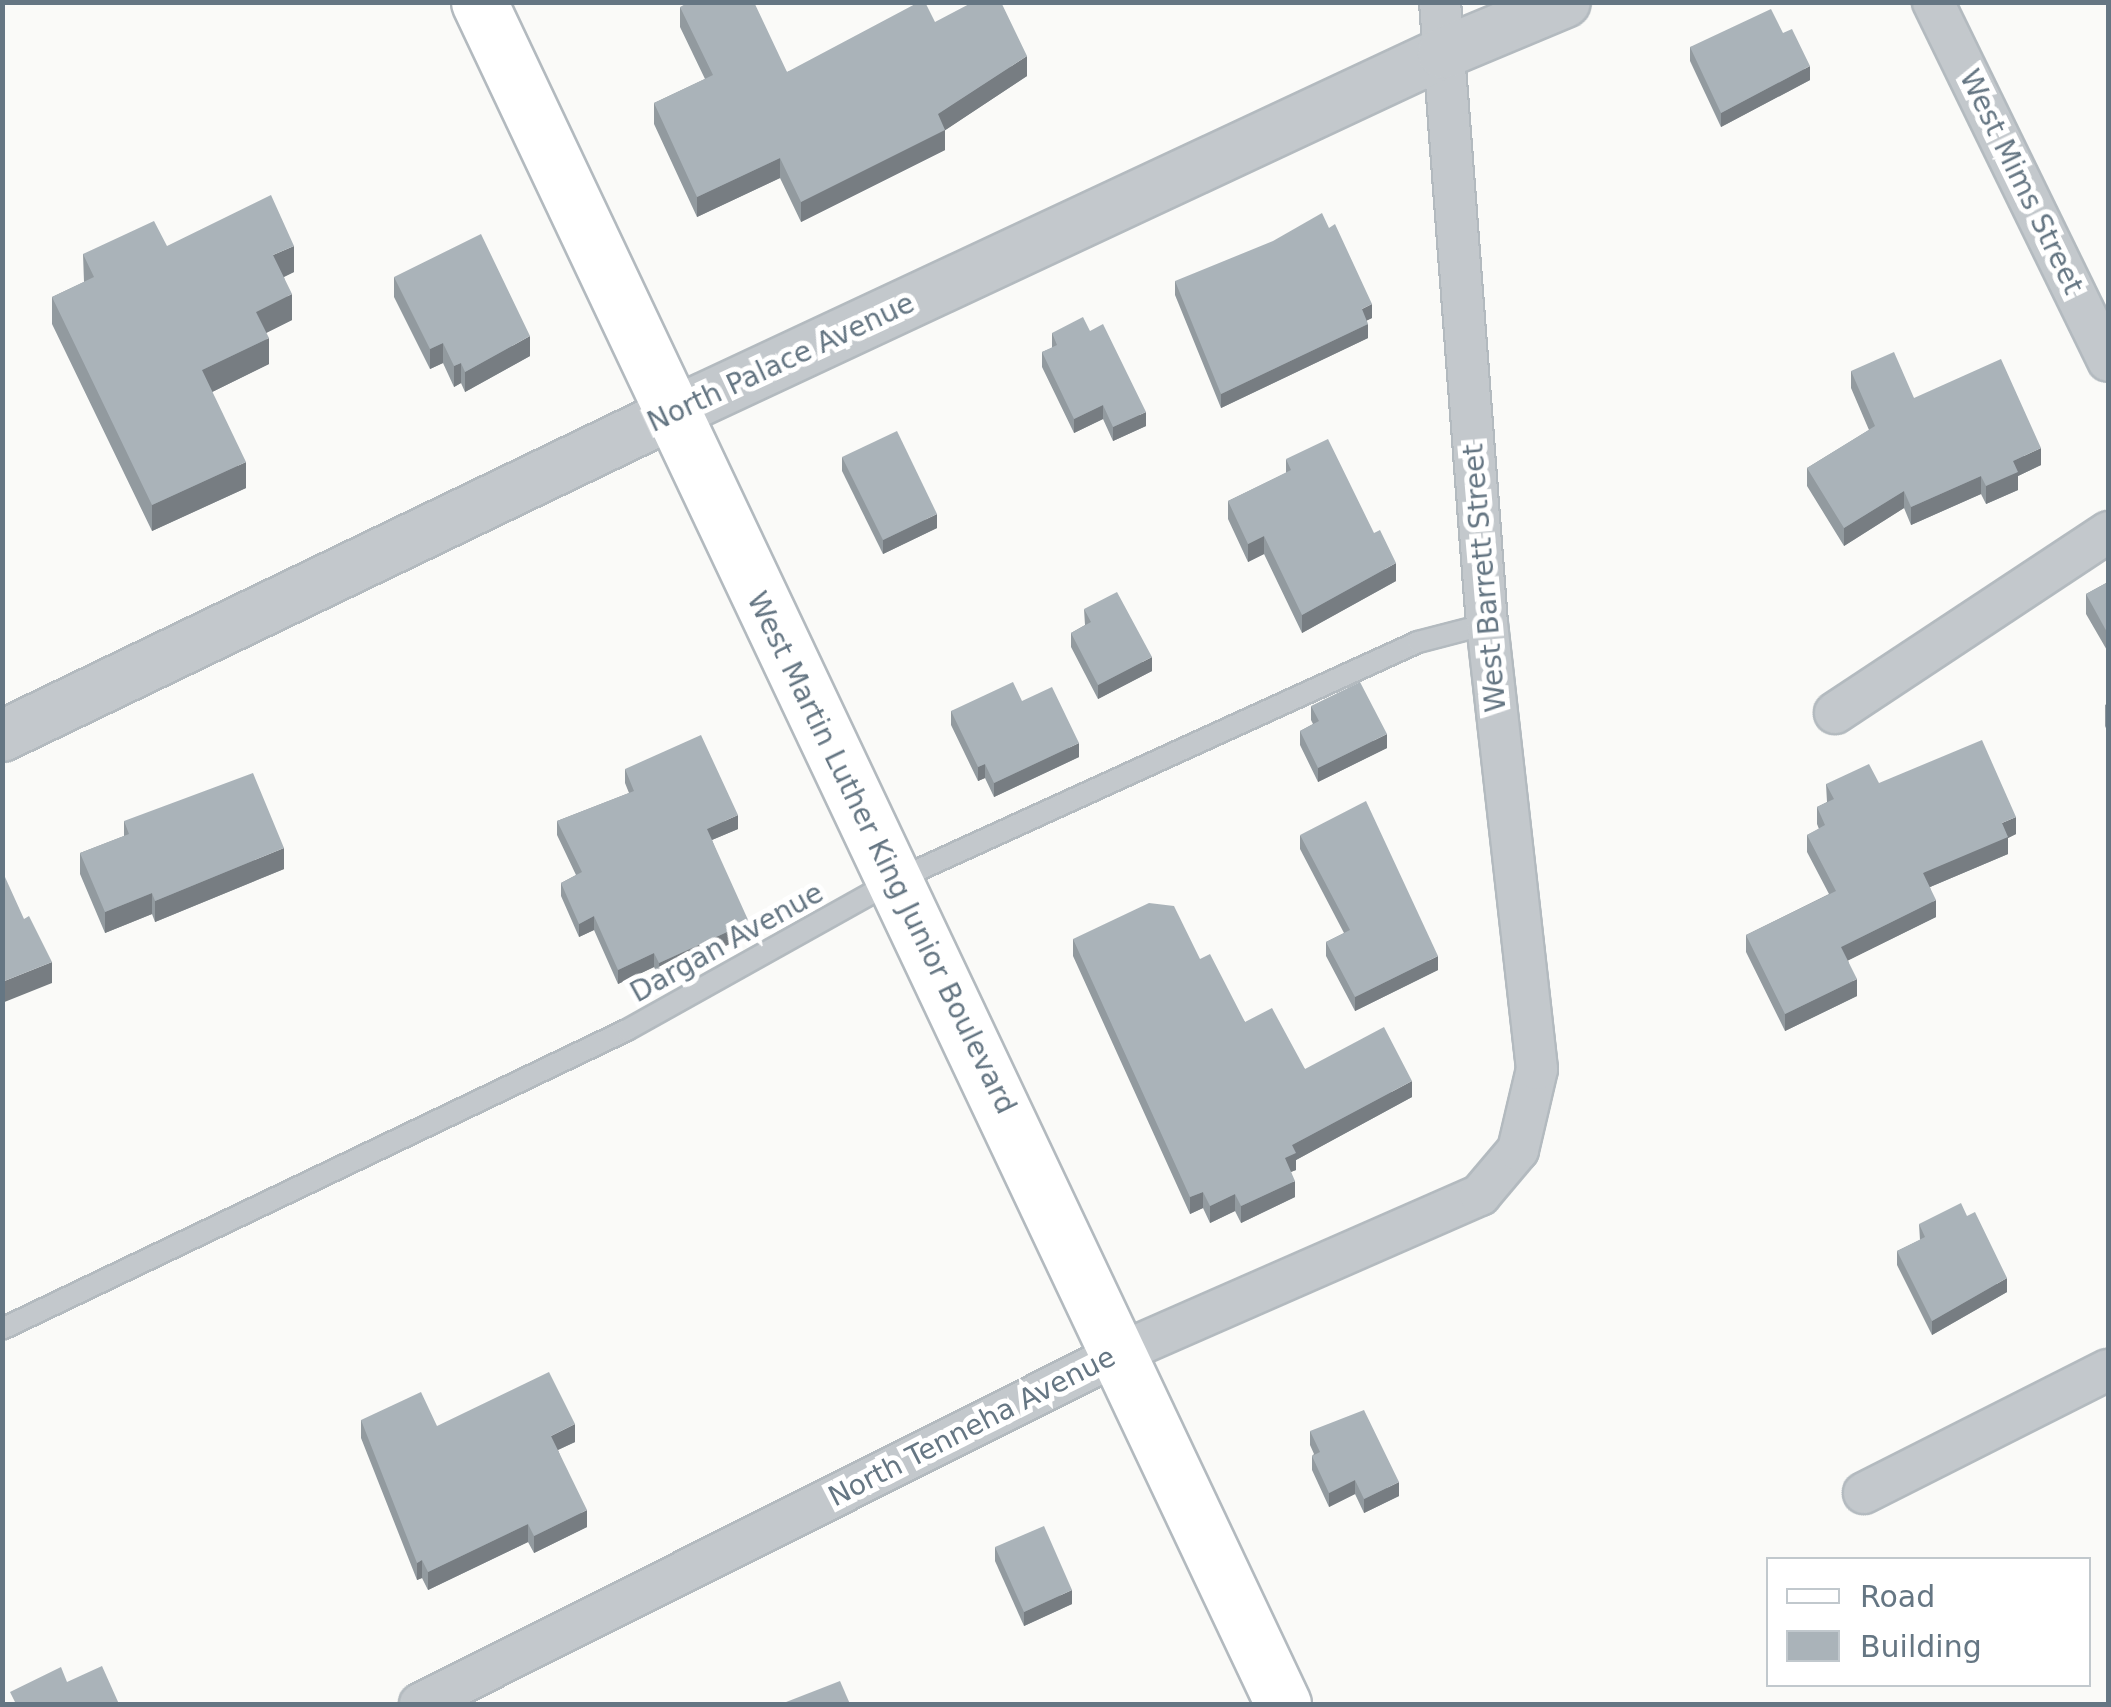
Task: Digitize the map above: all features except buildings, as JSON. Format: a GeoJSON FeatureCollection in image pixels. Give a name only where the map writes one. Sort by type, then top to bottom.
{"type":"FeatureCollection","features":[{"type":"Feature","properties":{"kind":"main road","name":"West Martin Luther King Junior Boulevard"},"geometry":{"type":"LineString","coordinates":[[479,2],[1283,1704]]}},
{"type":"Feature","properties":{"kind":"street","name":"West Barrett Street"},"geometry":{"type":"LineString","coordinates":[[1440,2],[1487,624],[1537,1068],[1518,1150]]}},
{"type":"Feature","properties":{"kind":"street","name":"North Palace Avenue"},"geometry":{"type":"LineString","coordinates":[[2,736],[672,414],[1443,53],[1564,2]]}},
{"type":"Feature","properties":{"kind":"street","name":"West Mims Street"},"geometry":{"type":"LineString","coordinates":[[1933,2],[2108,361]]}},
{"type":"Feature","properties":{"kind":"street"},"geometry":{"type":"LineString","coordinates":[[1835,712],[2108,532]]}},
{"type":"Feature","properties":{"kind":"street","name":"North Tenneha Avenue"},"geometry":{"type":"LineString","coordinates":[[420,1704],[1120,1352],[1480,1195],[1518,1150]]}},
{"type":"Feature","properties":{"kind":"street"},"geometry":{"type":"LineString","coordinates":[[1864,1493],[2108,1370]]}},
{"type":"Feature","properties":{"kind":"lane","name":"Dargan Avenue"},"geometry":{"type":"LineString","coordinates":[[2,1329],[627,1030],[894,881],[1418,642],[1487,624]]}}]}
